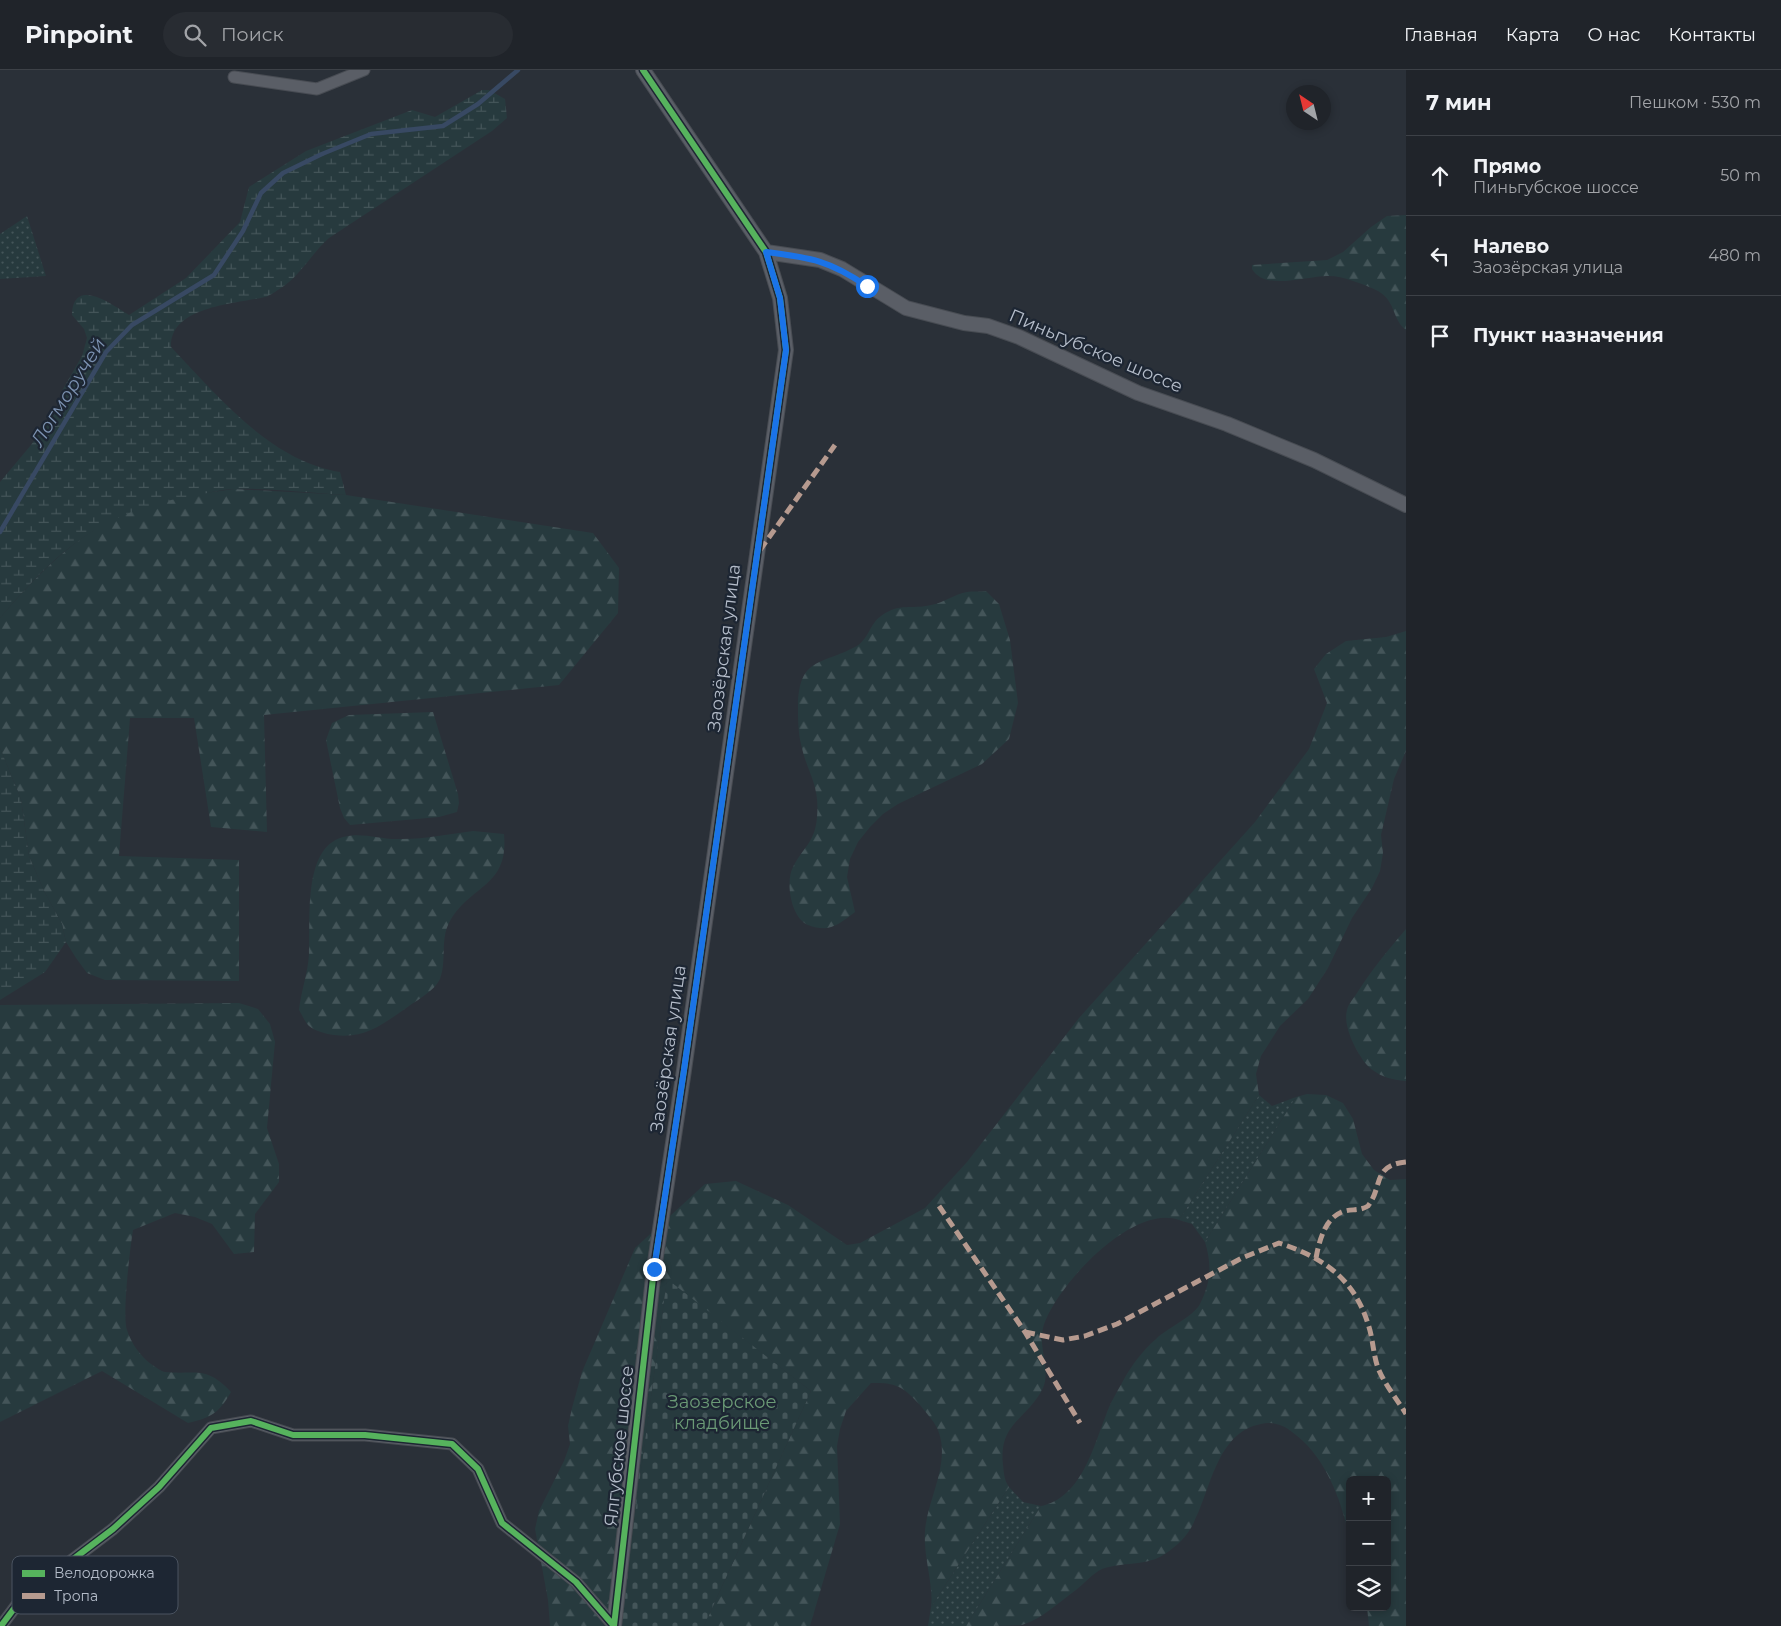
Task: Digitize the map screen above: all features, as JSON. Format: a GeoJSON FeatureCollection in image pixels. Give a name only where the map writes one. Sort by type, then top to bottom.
{"type":"FeatureCollection","features":[{"type":"Feature","properties":{"kind":"street"},"geometry":{"type":"LineString","coordinates":[[234,77],[317,89],[364,70]]}},
{"type":"Feature","properties":{"kind":"street","name":"Заозёрская улица"},"geometry":{"type":"LineString","coordinates":[[643,70],[766,252],[780,298],[786,350],[654,1269]]}},
{"type":"Feature","properties":{"kind":"street","name":"Пиньгубское шоссе"},"geometry":{"type":"LineString","coordinates":[[766,252],[820,260],[842,269],[906,308],[964,323],[988,326],[1019,337],[1138,393],[1227,424],[1314,460],[1406,505]]}},
{"type":"Feature","properties":{"kind":"street","name":"Ялгубское шоссе"},"geometry":{"type":"LineString","coordinates":[[614,1626],[654,1269]]}},
{"type":"Feature","properties":{"kind":"street"},"geometry":{"type":"LineString","coordinates":[[77,1556],[113,1529],[159,1487],[211,1428],[251,1421],[293,1435],[365,1435],[452,1444],[478,1469],[502,1523],[576,1582],[614,1626]]}},
{"type":"Feature","properties":{"kind":"street"},"geometry":{"type":"LineString","coordinates":[[2,1626],[12,1612]]}},
{"type":"Feature","properties":{"kind":"green space"},"geometry":{"type":"Polygon","coordinates":[[[482,90],[489,90],[505,99],[507,118],[492,131],[329,238],[288,283],[269,296],[207,309],[181,323],[174,333],[171,347],[226,405],[268,440],[290,454],[314,465],[340,472],[346,495],[263,489],[230,489],[159,503],[131,512],[83,538],[62,554],[42,572],[0,618],[0,482],[31,445],[58,407],[63,389],[82,356],[87,338],[84,329],[72,315],[74,303],[79,297],[87,295],[105,300],[129,315],[186,278],[240,222],[249,187],[306,151],[412,110],[435,117],[482,90]]]}},
{"type":"Feature","properties":{"kind":"green space"},"geometry":{"type":"Polygon","coordinates":[[[1406,215],[1406,330],[1398,320],[1387,298],[1364,285],[1334,276],[1320,276],[1288,281],[1267,280],[1258,276],[1252,269],[1252,265],[1327,260],[1343,252],[1371,227],[1387,216],[1406,215]]]}},
{"type":"Feature","properties":{"kind":"green space"},"geometry":{"type":"Polygon","coordinates":[[[27,216],[46,276],[0,279],[0,234],[27,216]]]}},
{"type":"Feature","properties":{"kind":"green space"},"geometry":{"type":"Polygon","coordinates":[[[234,489],[346,495],[593,533],[619,568],[618,613],[559,685],[264,715],[267,832],[211,827],[194,718],[130,718],[119,856],[239,860],[239,981],[105,980],[87,973],[66,942],[62,924],[44,891],[29,856],[21,799],[0,748],[0,618],[58,557],[91,532],[110,521],[129,511],[155,502],[234,489]]]}},
{"type":"Feature","properties":{"kind":"green space"},"geometry":{"type":"Polygon","coordinates":[[[986,591],[999,604],[1010,640],[1018,703],[1009,739],[982,764],[898,804],[883,814],[858,842],[850,859],[847,877],[855,912],[843,921],[828,928],[808,925],[797,915],[790,890],[793,867],[814,833],[817,817],[817,796],[799,730],[799,690],[803,679],[814,665],[843,653],[863,641],[877,619],[894,609],[936,604],[967,592],[986,591]]]}},
{"type":"Feature","properties":{"kind":"green space"},"geometry":{"type":"Polygon","coordinates":[[[1406,631],[1406,751],[1394,779],[1381,835],[1383,853],[1380,871],[1372,888],[1352,918],[1328,968],[1308,999],[1280,1026],[1261,1056],[1256,1074],[1259,1095],[1179,1220],[1160,1218],[1139,1224],[1118,1236],[1078,1272],[1050,1311],[1042,1335],[1046,1374],[1043,1388],[1030,1407],[1015,1422],[1005,1440],[1003,1465],[1005,1479],[1009,1487],[931,1607],[932,1599],[925,1531],[942,1457],[939,1433],[928,1415],[904,1390],[887,1383],[871,1383],[846,1411],[840,1429],[837,1446],[840,1524],[810,1626],[704,1626],[811,1391],[667,1280],[620,1626],[550,1626],[548,1600],[535,1529],[539,1511],[564,1461],[570,1444],[568,1426],[582,1372],[635,1248],[705,1184],[736,1181],[788,1205],[847,1245],[860,1243],[925,1208],[967,1162],[1079,1018],[1255,822],[1309,749],[1327,703],[1314,669],[1326,654],[1346,641],[1386,637],[1406,631]]]}},
{"type":"Feature","properties":{"kind":"green space"},"geometry":{"type":"Polygon","coordinates":[[[433,712],[458,794],[457,812],[439,817],[350,825],[344,818],[340,808],[326,740],[332,723],[349,715],[433,712]]]}},
{"type":"Feature","properties":{"kind":"green space"},"geometry":{"type":"Polygon","coordinates":[[[0,748],[21,799],[29,856],[44,891],[62,924],[66,942],[45,972],[0,1000],[0,748]]]}},
{"type":"Feature","properties":{"kind":"green space"},"geometry":{"type":"Polygon","coordinates":[[[473,831],[504,834],[504,852],[494,876],[467,900],[449,923],[445,936],[442,972],[438,983],[431,991],[391,1019],[374,1029],[356,1035],[334,1035],[321,1032],[309,1026],[299,1010],[309,954],[311,887],[321,855],[330,844],[343,837],[350,836],[363,835],[406,839],[473,831]]]}},
{"type":"Feature","properties":{"kind":"green space"},"geometry":{"type":"Polygon","coordinates":[[[1406,929],[1406,1081],[1380,1075],[1365,1063],[1355,1047],[1346,1022],[1346,1016],[1349,1004],[1385,954],[1406,929]]]}},
{"type":"Feature","properties":{"kind":"green space"},"geometry":{"type":"Polygon","coordinates":[[[239,1003],[258,1009],[270,1024],[275,1042],[267,1128],[279,1164],[279,1182],[255,1214],[254,1252],[234,1254],[212,1224],[195,1217],[175,1213],[133,1230],[125,1311],[127,1330],[131,1340],[147,1361],[165,1372],[207,1375],[215,1378],[231,1392],[214,1414],[188,1423],[102,1371],[0,1422],[0,1005],[239,1003]]]}},
{"type":"Feature","properties":{"kind":"green space"},"geometry":{"type":"Polygon","coordinates":[[[1307,1094],[1326,1095],[1343,1103],[1353,1119],[1362,1154],[1374,1170],[1390,1180],[1406,1179],[1406,1626],[1369,1626],[1367,1611],[1391,1611],[1391,1476],[1346,1476],[1346,1524],[1337,1494],[1314,1453],[1289,1430],[1277,1424],[1269,1423],[1246,1429],[1234,1438],[1217,1464],[1190,1530],[1179,1543],[1164,1555],[1147,1562],[1102,1569],[1050,1610],[1022,1625],[966,1626],[1041,1506],[1055,1501],[1066,1493],[1084,1470],[1112,1402],[1126,1375],[1142,1353],[1161,1335],[1197,1309],[1206,1288],[1209,1273],[1209,1258],[1205,1242],[1296,1097],[1307,1094]]]}},
{"type":"Feature","properties":{"kind":"green space"},"geometry":{"type":"Polygon","coordinates":[[[1259,1095],[1272,1106],[1296,1097],[1205,1242],[1192,1224],[1179,1220],[1259,1095]]]}},
{"type":"Feature","properties":{"kind":"green space","name":"Заозерское кладбище"},"geometry":{"type":"Polygon","coordinates":[[[667,1279],[811,1391],[704,1626],[620,1626],[667,1279]]]}},
{"type":"Feature","properties":{"kind":"green space"},"geometry":{"type":"Polygon","coordinates":[[[1009,1487],[1023,1502],[1041,1506],[966,1626],[928,1626],[931,1607],[1009,1487]]]}},
{"type":"Feature","properties":{"kind":"waterway","name":"Логморучей"},"geometry":{"type":"LineString","coordinates":[[0,532],[106,352],[132,325],[214,275],[243,231],[261,193],[283,173],[322,154],[371,134],[443,126],[478,104],[518,70]]}},
{"type":"Feature","properties":{"kind":"marked path"},"geometry":{"type":"LineString","coordinates":[[760,550],[835,445]]}},
{"type":"Feature","properties":{"kind":"marked path"},"geometry":{"type":"LineString","coordinates":[[1316,1258],[1324,1230],[1332,1218],[1345,1211],[1368,1206],[1373,1199],[1383,1172],[1388,1167],[1406,1162]]}},
{"type":"Feature","properties":{"kind":"marked path"},"geometry":{"type":"LineString","coordinates":[[939,1206],[1025,1332],[1080,1423]]}},
{"type":"Feature","properties":{"kind":"marked path"},"geometry":{"type":"LineString","coordinates":[[1025,1332],[1063,1340],[1085,1336],[1117,1324],[1242,1258],[1279,1243],[1309,1255],[1322,1263],[1345,1282],[1354,1294],[1368,1324],[1378,1368],[1406,1414]]}},
{"type":"Feature","properties":{"kind":"cycle path"},"geometry":{"type":"LineString","coordinates":[[614,1626],[654,1269],[786,350],[780,298],[766,252],[643,70]]}},
{"type":"Feature","properties":{"kind":"cycle path"},"geometry":{"type":"LineString","coordinates":[[77,1556],[113,1529],[159,1487],[211,1428],[251,1421],[293,1435],[365,1435],[452,1444],[478,1469],[502,1523],[576,1582],[614,1626]]}},
{"type":"Feature","properties":{"kind":"cycle path"},"geometry":{"type":"LineString","coordinates":[[1,1626],[12,1611]]}},
{"type":"Feature","properties":{"kind":"route"},"geometry":{"type":"LineString","coordinates":[[654,1269],[786,350],[780,298],[766,252],[820,260],[842,269],[867,286]]}}]}
